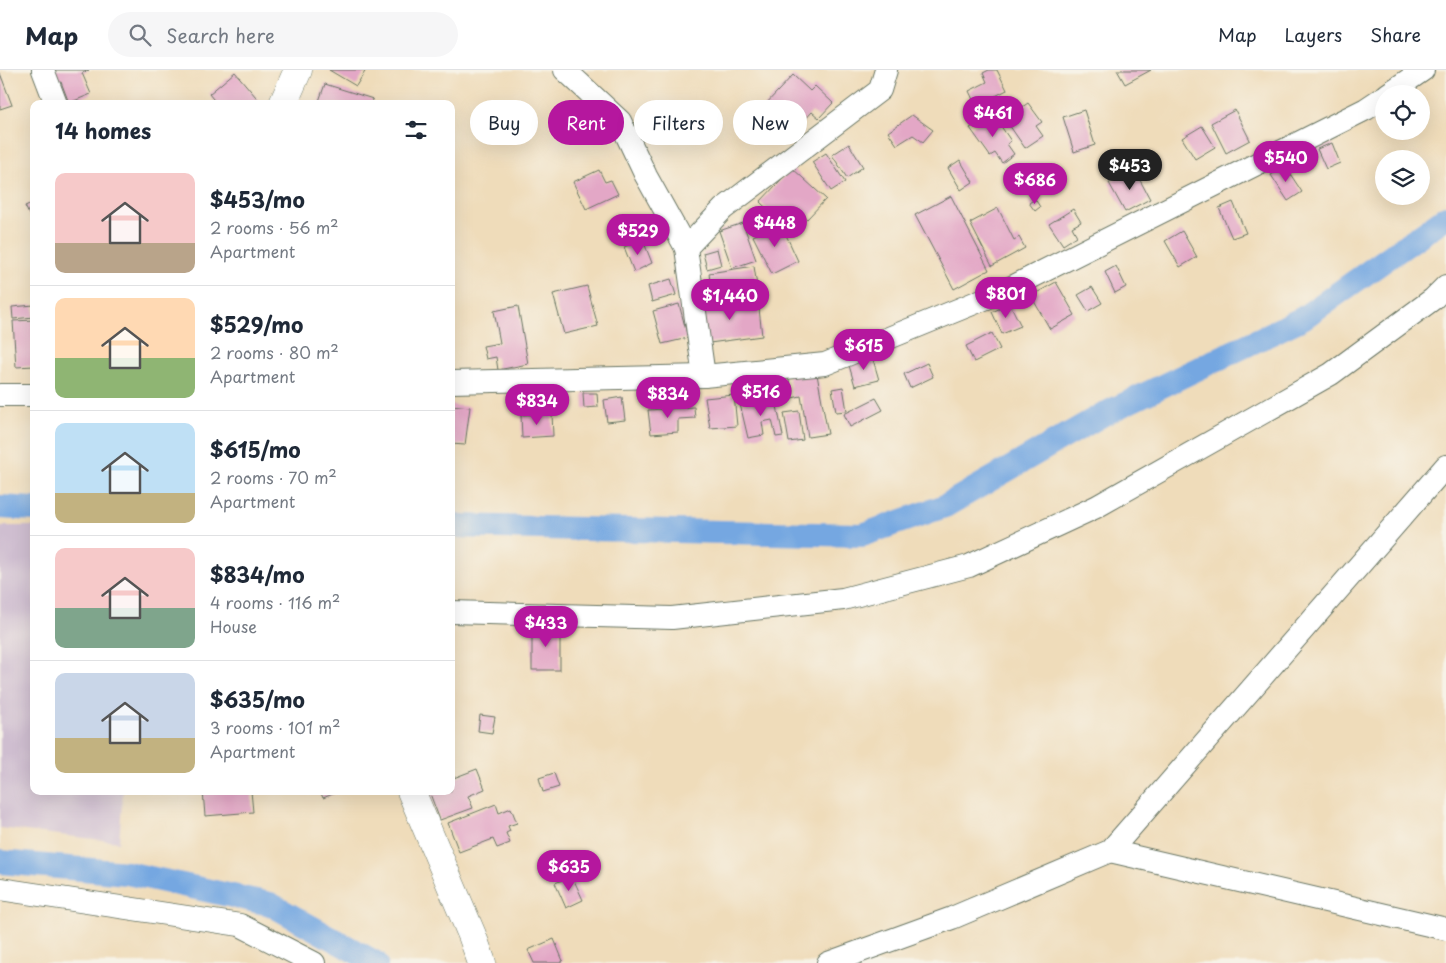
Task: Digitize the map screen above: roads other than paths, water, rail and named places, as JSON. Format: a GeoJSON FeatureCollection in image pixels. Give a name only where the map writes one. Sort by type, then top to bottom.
{"type":"FeatureCollection","features":[{"type":"Feature","properties":{"kind":"street"},"geometry":{"type":"LineString","coordinates":[[43,70],[54,100]]}},
{"type":"Feature","properties":{"kind":"street"},"geometry":{"type":"LineString","coordinates":[[285,100],[298,70]]}},
{"type":"Feature","properties":{"kind":"street"},"geometry":{"type":"LineString","coordinates":[[564,70],[620,121],[646,176],[686,248],[704,376]]}},
{"type":"Feature","properties":{"kind":"street"},"geometry":{"type":"LineString","coordinates":[[686,248],[723,210],[880,90],[886,70]]}},
{"type":"Feature","properties":{"kind":"street"},"geometry":{"type":"LineString","coordinates":[[1401,85],[1423,70]]}},
{"type":"Feature","properties":{"kind":"street"},"geometry":{"type":"LineString","coordinates":[[455,382],[704,376],[824,364],[1004,291],[1375,103]]}},
{"type":"Feature","properties":{"kind":"street"},"geometry":{"type":"LineString","coordinates":[[455,612],[672,618],[843,599],[968,566],[1096,507],[1330,374],[1432,299],[1446,286]]}},
{"type":"Feature","properties":{"kind":"street"},"geometry":{"type":"LineString","coordinates":[[0,395],[30,395]]}},
{"type":"Feature","properties":{"kind":"street"},"geometry":{"type":"LineString","coordinates":[[828,963],[952,918],[1110,851],[1446,466]]}},
{"type":"Feature","properties":{"kind":"street"},"geometry":{"type":"LineString","coordinates":[[413,795],[482,963]]}},
{"type":"Feature","properties":{"kind":"street"},"geometry":{"type":"LineString","coordinates":[[1110,851],[1446,928]]}},
{"type":"Feature","properties":{"kind":"street"},"geometry":{"type":"LineString","coordinates":[[0,889],[240,925],[314,963]]}},
{"type":"Feature","properties":{"kind":"waterway"},"geometry":{"type":"LineString","coordinates":[[455,526],[862,535],[945,506],[1102,415],[1303,318],[1446,217]]}},
{"type":"Feature","properties":{"kind":"waterway"},"geometry":{"type":"LineString","coordinates":[[0,507],[30,509]]}},
{"type":"Feature","properties":{"kind":"waterway"},"geometry":{"type":"LineString","coordinates":[[0,862],[127,873],[270,904],[376,963]]}}]}
